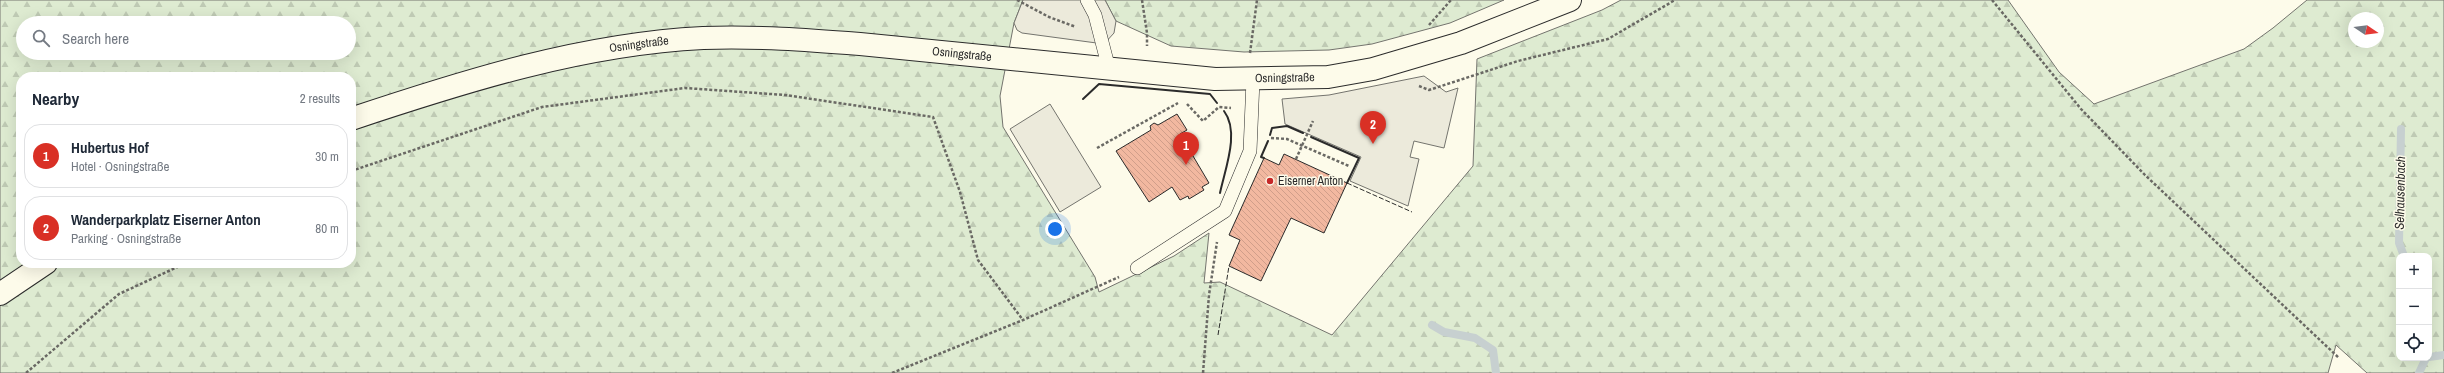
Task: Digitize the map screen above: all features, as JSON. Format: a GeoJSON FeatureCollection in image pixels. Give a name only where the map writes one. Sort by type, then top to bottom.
{"type":"FeatureCollection","features":[{"type":"Feature","properties":{"kind":"main road","name":"Osningstraße"},"geometry":{"type":"LineString","coordinates":[[356,117],[407,101],[555,59],[602,49],[704,38],[823,41],[1110,69],[1253,80],[1328,77],[1373,69],[1461,43],[1570,0]]}},
{"type":"Feature","properties":{"kind":"main road"},"geometry":{"type":"LineString","coordinates":[[0,294],[39,268]]}},
{"type":"Feature","properties":{"kind":"lane"},"geometry":{"type":"LineString","coordinates":[[1087,0],[1095,15],[1110,69]]}},
{"type":"Feature","properties":{"kind":"lane"},"geometry":{"type":"LineString","coordinates":[[1137,268],[1221,214],[1228,205],[1248,157],[1251,137],[1253,80]]}},
{"type":"Feature","properties":{"kind":"path"},"geometry":{"type":"LineString","coordinates":[[1017,0],[1049,17],[1101,36]]}},
{"type":"Feature","properties":{"kind":"path"},"geometry":{"type":"LineString","coordinates":[[1142,0],[1147,33],[1145,72]]}},
{"type":"Feature","properties":{"kind":"path"},"geometry":{"type":"LineString","coordinates":[[1249,58],[1257,0]]}},
{"type":"Feature","properties":{"kind":"path"},"geometry":{"type":"LineString","coordinates":[[1426,27],[1451,0]]}},
{"type":"Feature","properties":{"kind":"path"},"geometry":{"type":"LineString","coordinates":[[1418,86],[1429,90],[1518,61],[1608,39],[1675,0]]}},
{"type":"Feature","properties":{"kind":"path"},"geometry":{"type":"LineString","coordinates":[[1992,0],[2081,109],[2145,175],[2339,358]]}},
{"type":"Feature","properties":{"kind":"path"},"geometry":{"type":"LineString","coordinates":[[356,169],[542,107],[685,88],[785,94],[933,117],[960,192],[978,260],[1023,320]]}},
{"type":"Feature","properties":{"kind":"path"},"geometry":{"type":"LineString","coordinates":[[1097,148],[1176,103],[1189,104],[1203,121],[1219,107]]}},
{"type":"Feature","properties":{"kind":"path"},"geometry":{"type":"LineString","coordinates":[[1296,160],[1314,121]]}},
{"type":"Feature","properties":{"kind":"path"},"geometry":{"type":"LineString","coordinates":[[1251,137],[1287,139],[1348,166]]}},
{"type":"Feature","properties":{"kind":"path"},"geometry":{"type":"LineString","coordinates":[[1203,373],[1209,295],[1221,214]]}},
{"type":"Feature","properties":{"kind":"path"},"geometry":{"type":"LineString","coordinates":[[26,373],[119,294],[175,268]]}},
{"type":"Feature","properties":{"kind":"path"},"geometry":{"type":"LineString","coordinates":[[892,373],[1023,320],[1137,268]]}},
{"type":"Feature","properties":{"kind":"green space"},"geometry":{"type":"Polygon","coordinates":[[[0,0],[1023,0],[1014,23],[1000,96],[1003,127],[1095,277],[1099,292],[1174,256],[1209,233],[1204,283],[1220,282],[1332,335],[1473,166],[1477,59],[1602,10],[1621,0],[2008,0],[2059,72],[2094,104],[2244,49],[2273,28],[2307,0],[2444,0],[2444,373],[2367,373],[2336,345],[2328,373],[0,373],[0,0]]]}},
{"type":"Feature","properties":{"kind":"green space"},"geometry":{"type":"Polygon","coordinates":[[[1105,0],[1504,0],[1450,23],[1372,44],[1329,50],[1244,52],[1171,46],[1116,21],[1105,0]]]}},
{"type":"Feature","properties":{"kind":"shaded area"},"geometry":{"type":"Polygon","coordinates":[[[1023,0],[1105,0],[1116,21],[1114,33],[1104,44],[1022,33],[1017,30],[1014,23],[1023,0]]]}},
{"type":"Feature","properties":{"kind":"shaded area"},"geometry":{"type":"Polygon","coordinates":[[[1424,76],[1446,92],[1458,88],[1444,148],[1414,141],[1410,157],[1419,159],[1408,206],[1350,181],[1361,157],[1285,124],[1282,99],[1329,95],[1424,76]]]}},
{"type":"Feature","properties":{"kind":"shaded area"},"geometry":{"type":"Polygon","coordinates":[[[1050,104],[1101,187],[1060,212],[1010,129],[1050,104]]]}},
{"type":"Feature","properties":{"kind":"building"},"geometry":{"type":"Polygon","coordinates":[[[1177,114],[1187,130],[1180,134],[1209,183],[1202,187],[1204,190],[1189,199],[1188,196],[1180,200],[1172,187],[1149,202],[1116,151],[1151,130],[1150,126],[1154,123],[1158,125],[1177,114]]]}},
{"type":"Feature","properties":{"kind":"building"},"geometry":{"type":"Polygon","coordinates":[[[1284,154],[1347,183],[1324,233],[1291,218],[1261,281],[1229,266],[1240,240],[1229,235],[1264,158],[1279,165],[1284,154]]]}},
{"type":"Feature","properties":{"kind":"waterway","name":"Selhausenbach"},"geometry":{"type":"LineString","coordinates":[[2401,129],[2399,243],[2403,253]]}},
{"type":"Feature","properties":{"kind":"waterway","name":"Selhausenbach"},"geometry":{"type":"LineString","coordinates":[[1432,325],[1444,332],[1475,338],[1493,350],[1496,373]]}},
{"type":"Feature","properties":{"kind":"waterway","name":"Selhausenbach"},"geometry":{"type":"LineString","coordinates":[[2432,357],[2444,355]]}},
{"type":"Feature","properties":{"kind":"waterway","name":"Selhausenbach"},"geometry":{"type":"LineString","coordinates":[[2419,373],[2425,361]]}},
{"type":"Feature","properties":{"kind":"fence"},"geometry":{"type":"LineString","coordinates":[[1347,183],[1412,212]]}},
{"type":"Feature","properties":{"kind":"fence"},"geometry":{"type":"LineString","coordinates":[[1218,335],[1229,266]]}},
{"type":"Feature","properties":{"kind":"wall"},"geometry":{"type":"LineString","coordinates":[[1083,99],[1099,84],[1210,94],[1217,103]]}},
{"type":"Feature","properties":{"kind":"wall"},"geometry":{"type":"LineString","coordinates":[[1220,193],[1228,162],[1231,140],[1229,120],[1224,111]]}},
{"type":"Feature","properties":{"kind":"wall"},"geometry":{"type":"LineString","coordinates":[[1270,135],[1272,128],[1287,126],[1303,133]]}},
{"type":"Feature","properties":{"kind":"wall"},"geometry":{"type":"LineString","coordinates":[[1311,137],[1359,158],[1347,183]]}},
{"type":"Feature","properties":{"kind":"wall"},"geometry":{"type":"LineString","coordinates":[[1264,158],[1261,157],[1268,141]]}},
{"type":"Feature","properties":{"kind":"place","name":"Wanderparkplatz Eiserner Anton"},"geometry":{"type":"Point","coordinates":[1373,144]}},
{"type":"Feature","properties":{"kind":"place","name":"Hubertus Hof"},"geometry":{"type":"Point","coordinates":[1186,165]}},
{"type":"Feature","properties":{"kind":"place","name":"Eiserner Anton"},"geometry":{"type":"Point","coordinates":[1270,181]}}]}
